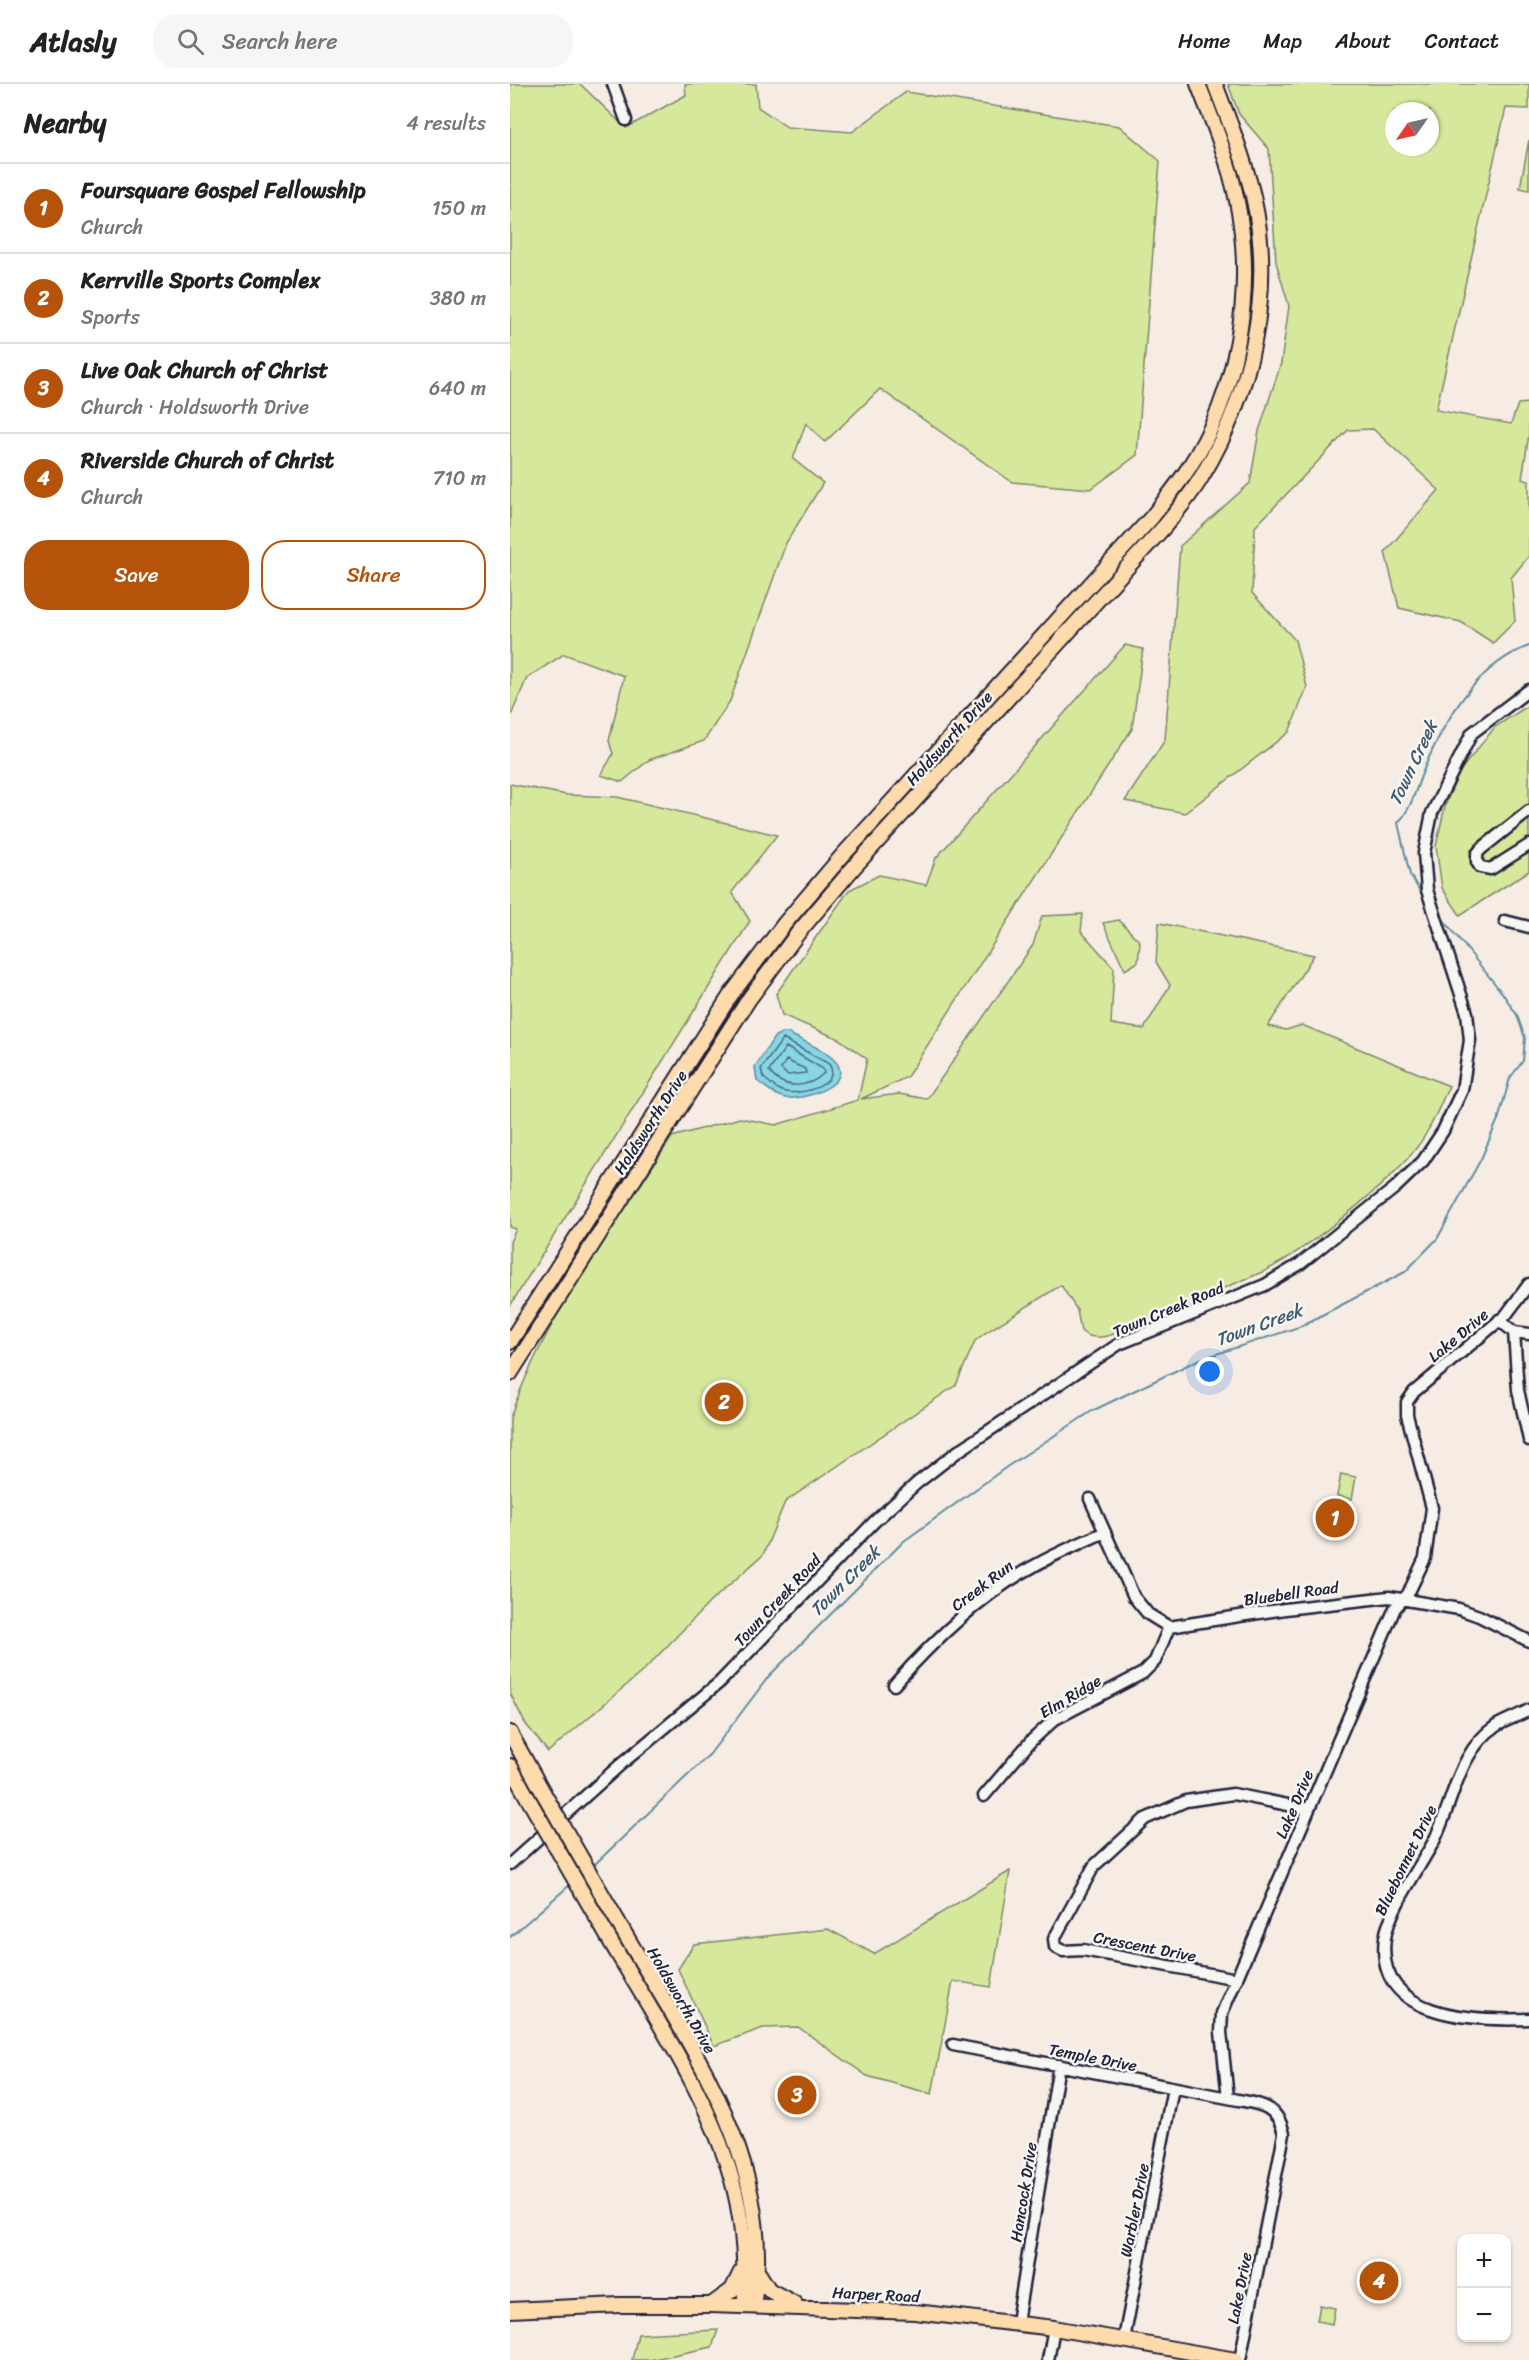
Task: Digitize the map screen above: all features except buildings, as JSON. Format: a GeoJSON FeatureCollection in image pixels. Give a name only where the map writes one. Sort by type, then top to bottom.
{"type":"FeatureCollection","features":[{"type":"Feature","properties":{"kind":"main road","name":"Holdsworth Drive"},"geometry":{"type":"LineString","coordinates":[[510,1342],[730,996],[785,923],[842,856],[1152,517],[1188,469],[1211,426],[1230,376],[1242,319],[1244,255],[1237,201],[1221,145],[1198,84]]}},
{"type":"Feature","properties":{"kind":"main road","name":"Holdsworth Drive"},"geometry":{"type":"LineString","coordinates":[[510,1374],[749,999],[798,933],[854,867],[1164,527],[1202,478],[1226,433],[1246,381],[1258,321],[1260,255],[1253,198],[1236,140],[1215,84]]}},
{"type":"Feature","properties":{"kind":"main road"},"geometry":{"type":"LineString","coordinates":[[1025,656],[1036,667]]}},
{"type":"Feature","properties":{"kind":"main road"},"geometry":{"type":"LineString","coordinates":[[685,1068],[699,1076]]}},
{"type":"Feature","properties":{"kind":"main road","name":"Holdsworth Drive"},"geometry":{"type":"LineString","coordinates":[[510,1733],[713,2087],[732,2127],[751,2189],[759,2246],[759,2274],[749,2306]]}},
{"type":"Feature","properties":{"kind":"main road","name":"Holdsworth Drive"},"geometry":{"type":"LineString","coordinates":[[510,1766],[699,2096],[717,2133],[730,2174],[741,2226],[749,2306]]}},
{"type":"Feature","properties":{"kind":"main road"},"geometry":{"type":"LineString","coordinates":[[710,2305],[733,2289],[744,2261]]}},
{"type":"Feature","properties":{"kind":"main road"},"geometry":{"type":"LineString","coordinates":[[759,2274],[769,2290],[801,2307]]}},
{"type":"Feature","properties":{"kind":"main road","name":"Harper Road"},"geometry":{"type":"LineString","coordinates":[[510,2310],[596,2306],[710,2305],[915,2312],[1017,2322],[1124,2339],[1180,2355],[1238,2360]]}},
{"type":"Feature","properties":{"kind":"street"},"geometry":{"type":"LineString","coordinates":[[613,84],[626,120]]}},
{"type":"Feature","properties":{"kind":"street","name":"Town Creek Road"},"geometry":{"type":"LineString","coordinates":[[510,1864],[620,1765],[720,1682],[867,1529],[941,1465],[1119,1344],[1265,1285],[1300,1264],[1396,1187],[1423,1161],[1443,1131],[1462,1090],[1470,1040],[1467,1013],[1429,897],[1424,853],[1432,813],[1472,733],[1529,690]]}},
{"type":"Feature","properties":{"kind":"street"},"geometry":{"type":"LineString","coordinates":[[1529,811],[1481,849],[1476,857],[1477,862],[1480,867],[1491,869],[1529,845]]}},
{"type":"Feature","properties":{"kind":"street"},"geometry":{"type":"LineString","coordinates":[[1505,921],[1529,927]]}},
{"type":"Feature","properties":{"kind":"street","name":"Lake Drive"},"geometry":{"type":"LineString","coordinates":[[1238,2360],[1284,2134],[1276,2113],[1266,2106],[1228,2098],[1221,2020],[1308,1809],[1395,1608],[1408,1594],[1428,1551],[1432,1508],[1407,1415],[1407,1402],[1414,1392],[1499,1320],[1518,1301],[1529,1284]]}},
{"type":"Feature","properties":{"kind":"street"},"geometry":{"type":"LineString","coordinates":[[1499,1320],[1514,1332],[1529,1335]]}},
{"type":"Feature","properties":{"kind":"street"},"geometry":{"type":"LineString","coordinates":[[1514,1332],[1518,1390],[1529,1440]]}},
{"type":"Feature","properties":{"kind":"street"},"geometry":{"type":"LineString","coordinates":[[1089,1500],[1134,1597],[1148,1614],[1169,1627]]}},
{"type":"Feature","properties":{"kind":"street","name":"Creek Run"},"geometry":{"type":"LineString","coordinates":[[894,1685],[917,1659],[974,1607],[1034,1566],[1105,1532]]}},
{"type":"Feature","properties":{"kind":"street","name":"Bluebell Road"},"geometry":{"type":"LineString","coordinates":[[1169,1627],[1374,1597],[1403,1599],[1449,1607],[1479,1616],[1529,1641]]}},
{"type":"Feature","properties":{"kind":"street","name":"Elm Ridge"},"geometry":{"type":"LineString","coordinates":[[984,1796],[1031,1741],[1055,1719],[1143,1673],[1155,1661],[1169,1627]]}},
{"type":"Feature","properties":{"kind":"street","name":"Bluebonnet Drive"},"geometry":{"type":"LineString","coordinates":[[1527,2017],[1508,2020],[1450,2015],[1414,2002],[1401,1990],[1391,1975],[1385,1957],[1385,1938],[1391,1919],[1438,1833],[1459,1774],[1475,1747],[1495,1727],[1528,1711]]}},
{"type":"Feature","properties":{"kind":"street","name":"Crescent Drive"},"geometry":{"type":"LineString","coordinates":[[1237,1979],[1083,1950],[1060,1951],[1055,1947],[1054,1939],[1094,1866],[1122,1838],[1152,1815],[1186,1801],[1233,1794],[1308,1809]]}},
{"type":"Feature","properties":{"kind":"street","name":"Temple Drive"},"geometry":{"type":"LineString","coordinates":[[953,2045],[1228,2098]]}},
{"type":"Feature","properties":{"kind":"street","name":"Hancock Drive"},"geometry":{"type":"LineString","coordinates":[[1017,2322],[1059,2066]]}},
{"type":"Feature","properties":{"kind":"street"},"geometry":{"type":"LineString","coordinates":[[699,2096],[713,2087]]}},
{"type":"Feature","properties":{"kind":"street","name":"Warbler Drive"},"geometry":{"type":"LineString","coordinates":[[1124,2339],[1173,2088]]}},
{"type":"Feature","properties":{"kind":"street"},"geometry":{"type":"LineString","coordinates":[[1048,2360],[1054,2328]]}},
{"type":"Feature","properties":{"kind":"green space"},"geometry":{"type":"Polygon","coordinates":[[[510,84],[580,84],[626,128],[686,95],[685,84],[756,84],[758,107],[787,127],[852,132],[906,92],[1119,126],[1160,161],[1137,455],[1091,489],[1012,482],[880,389],[825,442],[806,423],[793,459],[823,483],[786,543],[730,701],[704,741],[649,760],[622,782],[601,775],[613,754],[609,741],[624,676],[564,654],[527,678],[510,718],[510,84]]]}},
{"type":"Feature","properties":{"kind":"green space"},"geometry":{"type":"Polygon","coordinates":[[[1228,84],[1529,84],[1529,109],[1506,108],[1436,410],[1511,424],[1518,404],[1529,403],[1529,434],[1522,479],[1529,481],[1529,556],[1511,578],[1515,621],[1493,643],[1461,622],[1399,608],[1385,552],[1439,490],[1373,429],[1348,430],[1255,527],[1252,593],[1295,640],[1307,687],[1289,732],[1185,813],[1125,801],[1165,740],[1180,546],[1250,483],[1259,431],[1281,363],[1289,306],[1276,262],[1269,149],[1239,114],[1228,84]]]}},
{"type":"Feature","properties":{"kind":"green space"},"geometry":{"type":"Polygon","coordinates":[[[1529,140],[1529,190],[1520,188],[1529,140]]]}},
{"type":"Feature","properties":{"kind":"green space"},"geometry":{"type":"Polygon","coordinates":[[[1125,645],[1143,649],[1132,729],[907,1077],[861,1099],[899,1094],[927,1099],[1033,945],[1042,916],[1083,914],[1081,931],[1114,968],[1111,1024],[1144,1029],[1170,985],[1156,962],[1159,923],[1314,955],[1268,1026],[1286,1030],[1302,1025],[1449,1086],[1431,1125],[1404,1162],[1368,1197],[1302,1248],[1265,1271],[1111,1335],[1099,1337],[1092,1337],[1081,1331],[1077,1310],[1061,1285],[985,1333],[975,1341],[956,1385],[785,1502],[763,1555],[710,1602],[643,1671],[548,1752],[525,1723],[510,1693],[510,1418],[542,1344],[582,1273],[672,1137],[740,1118],[776,1125],[858,1100],[867,1059],[839,1039],[782,1015],[776,994],[849,890],[879,875],[926,885],[936,858],[1125,645]]]}},
{"type":"Feature","properties":{"kind":"green space"},"geometry":{"type":"Polygon","coordinates":[[[1529,705],[1529,871],[1460,915],[1442,888],[1436,846],[1445,806],[1459,772],[1495,727],[1529,705]]]}},
{"type":"Feature","properties":{"kind":"green space"},"geometry":{"type":"Polygon","coordinates":[[[510,784],[567,795],[617,797],[777,835],[732,892],[750,921],[510,1306],[510,1242],[516,1229],[510,1227],[510,784]]]}},
{"type":"Feature","properties":{"kind":"green space"},"geometry":{"type":"Polygon","coordinates":[[[1119,920],[1140,942],[1138,962],[1125,970],[1103,923],[1119,920]]]}},
{"type":"Feature","properties":{"kind":"green space"},"geometry":{"type":"Polygon","coordinates":[[[1341,1474],[1356,1477],[1352,1499],[1337,1496],[1341,1474]]]}},
{"type":"Feature","properties":{"kind":"green space"},"geometry":{"type":"Polygon","coordinates":[[[1010,1871],[991,1987],[953,1981],[932,2094],[867,2076],[798,2027],[763,2028],[714,2046],[678,1969],[694,1944],[828,1929],[874,1954],[1010,1871]]]}},
{"type":"Feature","properties":{"kind":"green space"},"geometry":{"type":"Polygon","coordinates":[[[1320,2305],[1335,2308],[1332,2324],[1317,2321],[1320,2305]]]}},
{"type":"Feature","properties":{"kind":"green space"},"geometry":{"type":"Polygon","coordinates":[[[718,2330],[712,2347],[649,2360],[632,2360],[638,2334],[718,2330]]]}},
{"type":"Feature","properties":{"kind":"water"},"geometry":{"type":"Polygon","coordinates":[[[788,1033],[812,1045],[833,1059],[839,1068],[839,1076],[834,1083],[826,1089],[804,1097],[785,1098],[757,1081],[755,1067],[775,1036],[788,1033]]]}},
{"type":"Feature","properties":{"kind":"waterway","name":"Town Creek"},"geometry":{"type":"LineString","coordinates":[[1425,899],[1410,875],[1398,823],[1410,804],[1441,732],[1464,697],[1493,666],[1529,646]]}},
{"type":"Feature","properties":{"kind":"waterway","name":"Town Creek"},"geometry":{"type":"LineString","coordinates":[[592,1867],[710,1754],[769,1676],[904,1541],[1008,1466],[1092,1411],[1198,1360],[1299,1327],[1405,1272],[1437,1239],[1481,1159],[1499,1117],[1510,1078],[1523,1061],[1525,1038],[1517,1015],[1503,994],[1439,914]]}},
{"type":"Feature","properties":{"kind":"waterway","name":"Town Creek"},"geometry":{"type":"LineString","coordinates":[[510,1937],[571,1884]]}},
{"type":"Feature","properties":{"kind":"place","name":"Kerrville Sports Complex"},"geometry":{"type":"Point","coordinates":[724,1402]}},
{"type":"Feature","properties":{"kind":"place","name":"Foursquare Gospel Fellowship"},"geometry":{"type":"Point","coordinates":[1335,1518]}},
{"type":"Feature","properties":{"kind":"place","name":"Live Oak Church of Christ"},"geometry":{"type":"Point","coordinates":[797,2095]}},
{"type":"Feature","properties":{"kind":"place","name":"Riverside Church of Christ"},"geometry":{"type":"Point","coordinates":[1379,2281]}}]}
